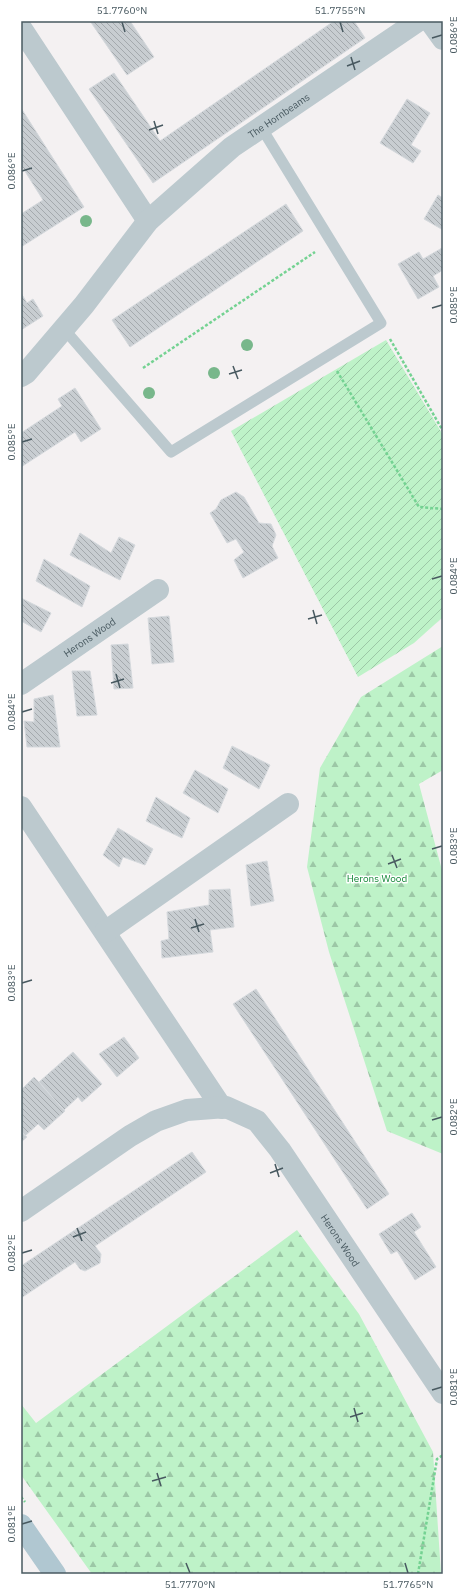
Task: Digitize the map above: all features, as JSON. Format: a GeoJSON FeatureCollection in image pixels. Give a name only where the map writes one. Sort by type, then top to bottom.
{"type":"FeatureCollection","features":[{"type":"Feature","properties":{"kind":"main road"},"geometry":{"type":"LineString","coordinates":[[21,1525],[55,1574]]}},
{"type":"Feature","properties":{"kind":"street","name":"The Hornbeams"},"geometry":{"type":"LineString","coordinates":[[21,376],[26,373],[84,305],[148,221],[232,147],[418,21]]}},
{"type":"Feature","properties":{"kind":"street"},"geometry":{"type":"LineString","coordinates":[[430,21],[443,39]]}},
{"type":"Feature","properties":{"kind":"street"},"geometry":{"type":"LineString","coordinates":[[21,28],[148,221]]}},
{"type":"Feature","properties":{"kind":"street","name":"Herons Wood"},"geometry":{"type":"LineString","coordinates":[[21,684],[158,590]]}},
{"type":"Feature","properties":{"kind":"street"},"geometry":{"type":"LineString","coordinates":[[105,932],[288,804]]}},
{"type":"Feature","properties":{"kind":"street"},"geometry":{"type":"LineString","coordinates":[[21,807],[222,1108]]}},
{"type":"Feature","properties":{"kind":"street","name":"Herons Wood"},"geometry":{"type":"LineString","coordinates":[[21,1211],[130,1136],[156,1121],[187,1110],[226,1107],[257,1121],[280,1150],[443,1393]]}},
{"type":"Feature","properties":{"kind":"lane"},"geometry":{"type":"LineString","coordinates":[[64,329],[171,452],[381,323],[261,127]]}},
{"type":"Feature","properties":{"kind":"path"},"geometry":{"type":"LineString","coordinates":[[143,368],[331,241]]}},
{"type":"Feature","properties":{"kind":"path"},"geometry":{"type":"LineString","coordinates":[[381,323],[443,431]]}},
{"type":"Feature","properties":{"kind":"path"},"geometry":{"type":"LineString","coordinates":[[327,356],[419,507],[443,509]]}},
{"type":"Feature","properties":{"kind":"path"},"geometry":{"type":"LineString","coordinates":[[418,1574],[437,1459],[443,1455]]}},
{"type":"Feature","properties":{"kind":"green space"},"geometry":{"type":"Polygon","coordinates":[[[386,340],[443,435],[443,617],[414,643],[358,677],[231,431],[386,340]]]}},
{"type":"Feature","properties":{"kind":"green space","name":"Herons Wood"},"geometry":{"type":"Polygon","coordinates":[[[443,646],[443,770],[419,784],[443,874],[443,1154],[387,1131],[329,952],[307,867],[320,768],[361,697],[443,646]]]}},
{"type":"Feature","properties":{"kind":"green space"},"geometry":{"type":"Polygon","coordinates":[[[297,1230],[359,1314],[433,1452],[441,1574],[92,1574],[21,1475],[21,1404],[36,1423],[297,1230]]]}},
{"type":"Feature","properties":{"kind":"building"},"geometry":{"type":"Polygon","coordinates":[[[90,21],[130,21],[154,57],[127,75],[90,21]]]}},
{"type":"Feature","properties":{"kind":"building"},"geometry":{"type":"Polygon","coordinates":[[[334,21],[354,21],[365,38],[153,183],[89,89],[114,73],[160,141],[334,21]]]}},
{"type":"Feature","properties":{"kind":"building"},"geometry":{"type":"Polygon","coordinates":[[[407,99],[430,113],[411,145],[421,151],[413,163],[380,143],[407,99]]]}},
{"type":"Feature","properties":{"kind":"building"},"geometry":{"type":"Polygon","coordinates":[[[21,108],[84,207],[21,247],[21,214],[43,200],[21,165],[21,108]]]}},
{"type":"Feature","properties":{"kind":"building"},"geometry":{"type":"Polygon","coordinates":[[[438,195],[443,198],[443,230],[424,219],[438,195]]]}},
{"type":"Feature","properties":{"kind":"building"},"geometry":{"type":"Polygon","coordinates":[[[286,204],[303,231],[130,347],[112,320],[286,204]]]}},
{"type":"Feature","properties":{"kind":"building"},"geometry":{"type":"Polygon","coordinates":[[[442,248],[443,270],[433,276],[439,287],[418,299],[398,264],[419,252],[423,259],[442,248]]]}},
{"type":"Feature","properties":{"kind":"building"},"geometry":{"type":"Polygon","coordinates":[[[21,293],[27,303],[33,299],[43,316],[21,330],[21,293]]]}},
{"type":"Feature","properties":{"kind":"building"},"geometry":{"type":"Polygon","coordinates":[[[75,388],[101,429],[81,442],[75,432],[21,467],[21,433],[62,406],[58,399],[75,388]]]}},
{"type":"Feature","properties":{"kind":"building"},"geometry":{"type":"Polygon","coordinates":[[[236,492],[244,497],[259,523],[271,524],[276,535],[272,546],[278,558],[243,578],[234,560],[244,552],[236,539],[227,543],[210,513],[216,509],[221,500],[236,492]]]}},
{"type":"Feature","properties":{"kind":"building"},"geometry":{"type":"Polygon","coordinates":[[[80,533],[111,553],[119,537],[135,545],[120,580],[70,555],[80,533]]]}},
{"type":"Feature","properties":{"kind":"building"},"geometry":{"type":"Polygon","coordinates":[[[44,559],[90,586],[82,607],[36,581],[44,559]]]}},
{"type":"Feature","properties":{"kind":"building"},"geometry":{"type":"Polygon","coordinates":[[[21,598],[51,613],[41,632],[21,621],[21,598]]]}},
{"type":"Feature","properties":{"kind":"building"},"geometry":{"type":"Polygon","coordinates":[[[169,616],[174,662],[152,664],[148,618],[169,616]]]}},
{"type":"Feature","properties":{"kind":"building"},"geometry":{"type":"Polygon","coordinates":[[[128,644],[133,688],[114,689],[111,645],[128,644]]]}},
{"type":"Feature","properties":{"kind":"building"},"geometry":{"type":"Polygon","coordinates":[[[72,671],[90,671],[97,715],[77,716],[72,671]]]}},
{"type":"Feature","properties":{"kind":"building"},"geometry":{"type":"Polygon","coordinates":[[[53,695],[60,747],[27,747],[24,721],[34,722],[34,699],[53,695]]]}},
{"type":"Feature","properties":{"kind":"building"},"geometry":{"type":"Polygon","coordinates":[[[232,746],[270,765],[259,789],[223,768],[232,746]]]}},
{"type":"Feature","properties":{"kind":"building"},"geometry":{"type":"Polygon","coordinates":[[[195,770],[228,789],[218,813],[183,793],[195,770]]]}},
{"type":"Feature","properties":{"kind":"building"},"geometry":{"type":"Polygon","coordinates":[[[156,797],[190,818],[182,838],[146,821],[156,797]]]}},
{"type":"Feature","properties":{"kind":"building"},"geometry":{"type":"Polygon","coordinates":[[[118,828],[153,849],[145,865],[123,857],[119,867],[103,855],[118,828]]]}},
{"type":"Feature","properties":{"kind":"building"},"geometry":{"type":"Polygon","coordinates":[[[267,861],[274,901],[251,906],[246,865],[267,861]]]}},
{"type":"Feature","properties":{"kind":"building"},"geometry":{"type":"Polygon","coordinates":[[[230,889],[234,927],[210,930],[213,952],[162,958],[161,941],[169,939],[167,912],[209,905],[209,890],[230,889]]]}},
{"type":"Feature","properties":{"kind":"building"},"geometry":{"type":"Polygon","coordinates":[[[256,989],[389,1194],[367,1209],[233,1004],[256,989]]]}},
{"type":"Feature","properties":{"kind":"building"},"geometry":{"type":"Polygon","coordinates":[[[124,1037],[139,1058],[117,1077],[99,1054],[124,1037]]]}},
{"type":"Feature","properties":{"kind":"building"},"geometry":{"type":"Polygon","coordinates":[[[73,1052],[102,1084],[82,1102],[78,1097],[64,1110],[39,1082],[73,1052]]]}},
{"type":"Feature","properties":{"kind":"building"},"geometry":{"type":"Polygon","coordinates":[[[34,1077],[65,1111],[44,1130],[38,1124],[25,1136],[21,1131],[21,1090],[34,1077]]]}},
{"type":"Feature","properties":{"kind":"building"},"geometry":{"type":"Polygon","coordinates":[[[21,1131],[27,1137],[21,1142],[21,1131]]]}},
{"type":"Feature","properties":{"kind":"building"},"geometry":{"type":"Polygon","coordinates":[[[192,1152],[206,1172],[95,1246],[101,1254],[100,1263],[85,1271],[80,1269],[75,1262],[21,1298],[21,1266],[192,1152]]]}},
{"type":"Feature","properties":{"kind":"building"},"geometry":{"type":"Polygon","coordinates":[[[412,1213],[421,1227],[414,1232],[436,1267],[415,1280],[397,1251],[391,1254],[379,1234],[412,1213]]]}}]}
